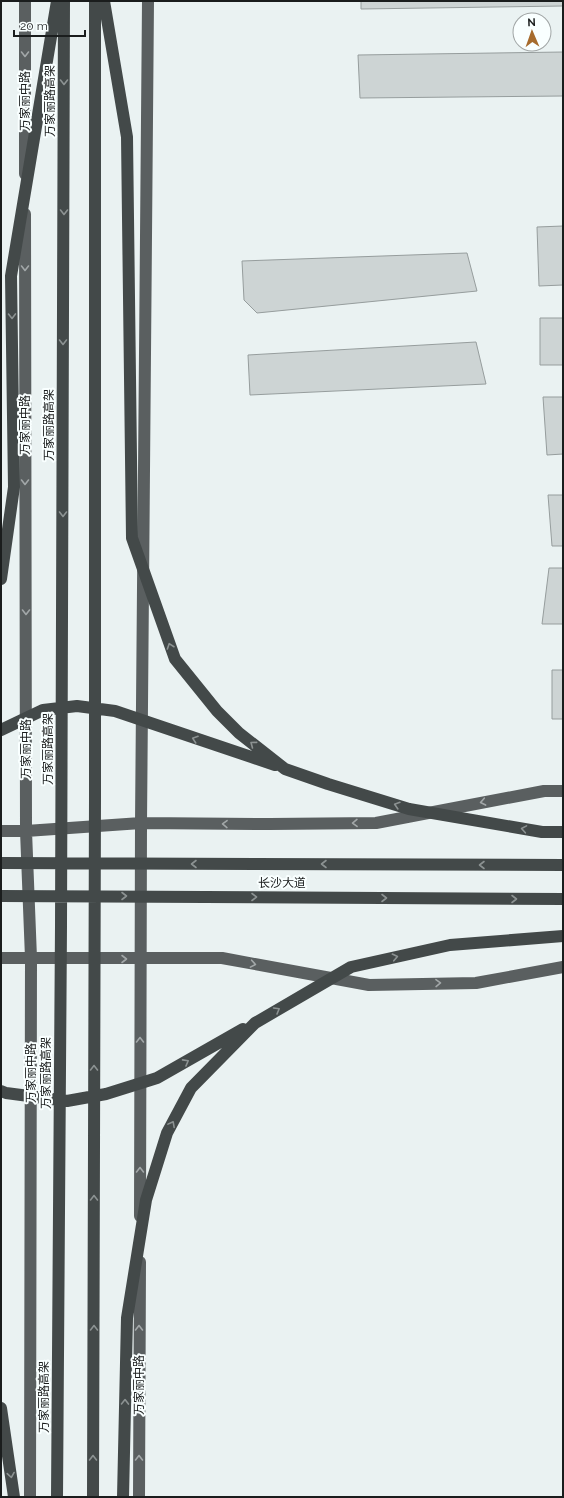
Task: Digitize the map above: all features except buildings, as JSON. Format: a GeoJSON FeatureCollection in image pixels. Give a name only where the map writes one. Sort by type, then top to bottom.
{"type":"FeatureCollection","features":[{"type":"Feature","properties":{"kind":"highway"},"geometry":{"type":"LineString","coordinates":[[1,579],[14,487],[12,276],[57,1]]}},
{"type":"Feature","properties":{"kind":"highway","name":"万家丽路高架"},"geometry":{"type":"LineString","coordinates":[[57,1497],[61,918],[64,1]]}},
{"type":"Feature","properties":{"kind":"highway"},"geometry":{"type":"LineString","coordinates":[[93,1497],[96,805],[95,1]]}},
{"type":"Feature","properties":{"kind":"highway"},"geometry":{"type":"LineString","coordinates":[[104,1],[128,137],[132,538],[175,659],[217,711],[238,734],[285,769]]}},
{"type":"Feature","properties":{"kind":"highway"},"geometry":{"type":"LineString","coordinates":[[1,730],[43,710],[77,706],[115,711],[328,784],[409,809],[542,832],[563,832]]}},
{"type":"Feature","properties":{"kind":"highway","name":"长沙大道"},"geometry":{"type":"LineString","coordinates":[[1,863],[563,866]]}},
{"type":"Feature","properties":{"kind":"highway","name":"长沙大道"},"geometry":{"type":"LineString","coordinates":[[1,896],[563,899]]}},
{"type":"Feature","properties":{"kind":"highway"},"geometry":{"type":"LineString","coordinates":[[1,1091],[6,1093],[67,1101],[106,1094],[156,1078],[351,967],[450,945],[563,936]]}},
{"type":"Feature","properties":{"kind":"highway"},"geometry":{"type":"LineString","coordinates":[[123,1497],[127,1318],[146,1200],[167,1133],[191,1088],[255,1023]]}},
{"type":"Feature","properties":{"kind":"highway"},"geometry":{"type":"LineString","coordinates":[[1,1408],[14,1497]]}},
{"type":"Feature","properties":{"kind":"main road","name":"万家丽中路"},"geometry":{"type":"LineString","coordinates":[[24,1],[26,831],[31,958],[30,1497]]}},
{"type":"Feature","properties":{"kind":"main road","name":"万家丽中路"},"geometry":{"type":"LineString","coordinates":[[139,1497],[140,959],[148,1]]}},
{"type":"Feature","properties":{"kind":"main road"},"geometry":{"type":"LineString","coordinates":[[1,831],[26,831],[141,823],[376,823],[544,791],[563,791]]}},
{"type":"Feature","properties":{"kind":"main road"},"geometry":{"type":"LineString","coordinates":[[1,958],[222,958],[369,985],[476,983],[563,967]]}}]}
